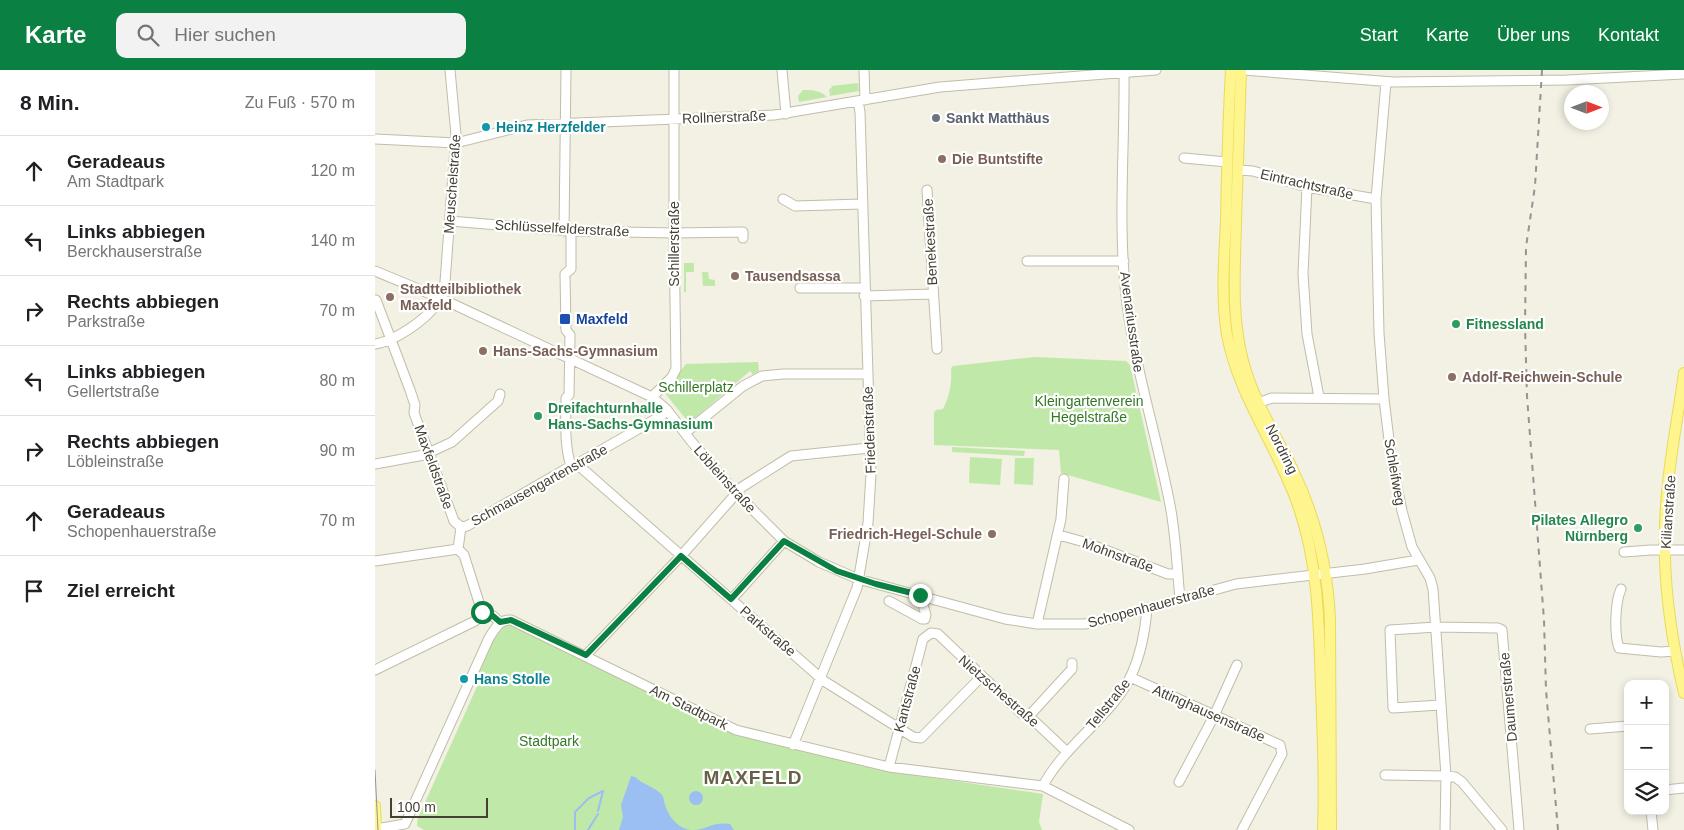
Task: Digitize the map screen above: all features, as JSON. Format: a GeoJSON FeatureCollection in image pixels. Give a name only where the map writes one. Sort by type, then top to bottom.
{"type":"FeatureCollection","features":[{"type":"Feature","properties":{"kind":"main road","name":"Nordring"},"geometry":{"type":"LineString","coordinates":[[1231,70],[1224,299],[1229,346],[1245,395],[1282,466],[1296,499],[1307,534],[1315,575],[1322,709],[1323,830]]}},
{"type":"Feature","properties":{"kind":"main road","name":"Nordring"},"geometry":{"type":"LineString","coordinates":[[1242,70],[1234,312],[1241,353],[1250,384],[1305,497],[1320,542],[1326,574],[1330,621],[1331,830]]}},
{"type":"Feature","properties":{"kind":"main road","name":"Kilianstraße"},"geometry":{"type":"LineString","coordinates":[[1684,373],[1667,497],[1665,550],[1667,602],[1684,693]]}},
{"type":"Feature","properties":{"kind":"main road"},"geometry":{"type":"LineString","coordinates":[[375,806],[376,829]]}},
{"type":"Feature","properties":{"kind":"street","name":"Meuschelstraße"},"geometry":{"type":"LineString","coordinates":[[438,301],[445,282],[456,143],[450,70]]}},
{"type":"Feature","properties":{"kind":"street"},"geometry":{"type":"LineString","coordinates":[[566,70],[565,124],[571,270],[565,274],[565,330],[570,335],[569,395],[566,398],[567,456],[574,465]]}},
{"type":"Feature","properties":{"kind":"street","name":"Schillerstraße"},"geometry":{"type":"LineString","coordinates":[[651,397],[672,377],[676,368],[674,70]]}},
{"type":"Feature","properties":{"kind":"street"},"geometry":{"type":"LineString","coordinates":[[782,70],[786,114]]}},
{"type":"Feature","properties":{"kind":"street","name":"Friedenstraße"},"geometry":{"type":"LineString","coordinates":[[793,745],[857,588],[870,508],[860,112],[864,70]]}},
{"type":"Feature","properties":{"kind":"street","name":"Rollnerstraße"},"geometry":{"type":"LineString","coordinates":[[375,140],[456,143],[523,126],[786,114],[945,86],[1073,74],[1156,70]]}},
{"type":"Feature","properties":{"kind":"street"},"geometry":{"type":"LineString","coordinates":[[1242,70],[1315,73],[1386,82],[1553,81],[1684,74]]}},
{"type":"Feature","properties":{"kind":"street","name":"Avenariusstraße"},"geometry":{"type":"LineString","coordinates":[[1124,72],[1122,156],[1124,261],[1131,332],[1170,506],[1180,599]]}},
{"type":"Feature","properties":{"kind":"street","name":"Schleifweg"},"geometry":{"type":"LineString","coordinates":[[1386,82],[1376,199],[1379,333],[1384,398],[1392,464],[1402,511],[1412,548],[1432,582],[1446,776],[1445,830]]}},
{"type":"Feature","properties":{"kind":"street"},"geometry":{"type":"LineString","coordinates":[[1185,158],[1227,162]]}},
{"type":"Feature","properties":{"kind":"street","name":"Eintrachtstraße"},"geometry":{"type":"LineString","coordinates":[[1238,170],[1253,171],[1307,187],[1376,199]]}},
{"type":"Feature","properties":{"kind":"street"},"geometry":{"type":"LineString","coordinates":[[1307,187],[1303,274],[1307,334],[1319,397]]}},
{"type":"Feature","properties":{"kind":"street","name":"Benekestraße"},"geometry":{"type":"LineString","coordinates":[[927,190],[937,349]]}},
{"type":"Feature","properties":{"kind":"street"},"geometry":{"type":"LineString","coordinates":[[783,199],[795,206],[862,204]]}},
{"type":"Feature","properties":{"kind":"street","name":"Schlüsselfelderstraße"},"geometry":{"type":"LineString","coordinates":[[450,221],[568,231],[743,232],[743,238]]}},
{"type":"Feature","properties":{"kind":"street"},"geometry":{"type":"LineString","coordinates":[[1027,261],[1124,261]]}},
{"type":"Feature","properties":{"kind":"street","name":"Löbleinstraße"},"geometry":{"type":"LineString","coordinates":[[378,272],[651,397],[667,410],[736,494],[784,541],[819,562],[858,578]]}},
{"type":"Feature","properties":{"kind":"street","name":"Benekestraße"},"geometry":{"type":"LineString","coordinates":[[800,288],[933,294]]}},
{"type":"Feature","properties":{"kind":"street","name":"Maxfeldstraße"},"geometry":{"type":"LineString","coordinates":[[377,300],[415,405],[415,413],[428,452],[454,521],[461,527]]}},
{"type":"Feature","properties":{"kind":"street"},"geometry":{"type":"LineString","coordinates":[[375,344],[391,339],[427,316],[438,301]]}},
{"type":"Feature","properties":{"kind":"street"},"geometry":{"type":"LineString","coordinates":[[685,433],[743,386],[766,375],[867,374]]}},
{"type":"Feature","properties":{"kind":"street"},"geometry":{"type":"LineString","coordinates":[[375,464],[424,455],[452,442],[498,401],[500,394]]}},
{"type":"Feature","properties":{"kind":"street"},"geometry":{"type":"LineString","coordinates":[[1258,403],[1272,398],[1384,398]]}},
{"type":"Feature","properties":{"kind":"street","name":"Schmausengartenstraße"},"geometry":{"type":"LineString","coordinates":[[461,527],[476,521],[661,416],[667,410]]}},
{"type":"Feature","properties":{"kind":"street"},"geometry":{"type":"LineString","coordinates":[[586,655],[681,556],[742,486],[791,456],[869,448]]}},
{"type":"Feature","properties":{"kind":"street","name":"Parkstraße"},"geometry":{"type":"LineString","coordinates":[[574,465],[824,681],[913,737],[921,738],[981,677]]}},
{"type":"Feature","properties":{"kind":"street"},"geometry":{"type":"LineString","coordinates":[[1037,624],[1059,535],[1064,479]]}},
{"type":"Feature","properties":{"kind":"street"},"geometry":{"type":"LineString","coordinates":[[461,527],[458,549],[463,556],[482,612]]}},
{"type":"Feature","properties":{"kind":"street","name":"Mohnstraße"},"geometry":{"type":"LineString","coordinates":[[1059,535],[1084,542],[1168,574],[1178,574]]}},
{"type":"Feature","properties":{"kind":"street"},"geometry":{"type":"LineString","coordinates":[[731,599],[784,541]]}},
{"type":"Feature","properties":{"kind":"street"},"geometry":{"type":"LineString","coordinates":[[375,561],[458,549]]}},
{"type":"Feature","properties":{"kind":"street"},"geometry":{"type":"LineString","coordinates":[[1624,552],[1684,550]]}},
{"type":"Feature","properties":{"kind":"street","name":"Schopenhauerstraße"},"geometry":{"type":"LineString","coordinates":[[858,578],[1005,618],[1037,624],[1085,624],[1236,584],[1326,574],[1418,560]]}},
{"type":"Feature","properties":{"kind":"street"},"geometry":{"type":"LineString","coordinates":[[1621,589],[1617,599],[1617,640],[1619,648],[1661,652],[1675,651]]}},
{"type":"Feature","properties":{"kind":"street"},"geometry":{"type":"LineString","coordinates":[[889,601],[922,619],[926,615],[920,595]]}},
{"type":"Feature","properties":{"kind":"street","name":"Tellstraße"},"geometry":{"type":"LineString","coordinates":[[1043,786],[1067,752],[1115,699],[1131,677],[1144,639],[1147,609]]}},
{"type":"Feature","properties":{"kind":"street"},"geometry":{"type":"LineString","coordinates":[[376,829],[405,824],[489,638],[500,622],[493,616],[482,612]]}},
{"type":"Feature","properties":{"kind":"street"},"geometry":{"type":"LineString","coordinates":[[375,670],[475,620],[482,612]]}},
{"type":"Feature","properties":{"kind":"street","name":"Am Stadtpark"},"geometry":{"type":"LineString","coordinates":[[500,622],[511,620],[586,655],[727,726],[793,745],[889,768],[1043,786],[1129,830]]}},
{"type":"Feature","properties":{"kind":"street","name":"Daumerstraße"},"geometry":{"type":"LineString","coordinates":[[1440,705],[1393,708],[1390,630],[1436,627],[1498,628],[1503,633],[1519,830]]}},
{"type":"Feature","properties":{"kind":"street","name":"Nietzschestraße"},"geometry":{"type":"LineString","coordinates":[[931,633],[938,634],[981,677],[1022,714],[1029,716],[1067,752]]}},
{"type":"Feature","properties":{"kind":"street","name":"Kantstraße"},"geometry":{"type":"LineString","coordinates":[[889,768],[923,639],[931,633]]}},
{"type":"Feature","properties":{"kind":"street"},"geometry":{"type":"LineString","coordinates":[[1029,716],[1073,669],[1072,663]]}},
{"type":"Feature","properties":{"kind":"street"},"geometry":{"type":"LineString","coordinates":[[1179,782],[1214,716],[1237,665]]}},
{"type":"Feature","properties":{"kind":"street","name":"Attinghausenstraße"},"geometry":{"type":"LineString","coordinates":[[1131,677],[1280,745],[1282,754],[1242,830]]}},
{"type":"Feature","properties":{"kind":"street"},"geometry":{"type":"LineString","coordinates":[[1590,729],[1624,726]]}},
{"type":"Feature","properties":{"kind":"street"},"geometry":{"type":"LineString","coordinates":[[1385,776],[1455,777],[1462,782],[1503,830]]}},
{"type":"Feature","properties":{"kind":"street"},"geometry":{"type":"LineString","coordinates":[[1669,790],[1684,788]]}},
{"type":"Feature","properties":{"kind":"street"},"geometry":{"type":"LineString","coordinates":[[1651,815],[1653,830]]}},
{"type":"Feature","properties":{"kind":"green space"},"geometry":{"type":"Polygon","coordinates":[[[858,83],[859,91],[830,96],[829,89],[832,88],[831,86],[858,83]]]}},
{"type":"Feature","properties":{"kind":"green space"},"geometry":{"type":"Polygon","coordinates":[[[803,90],[813,90],[827,97],[799,102],[798,96],[803,90]]]}},
{"type":"Feature","properties":{"kind":"green space"},"geometry":{"type":"Polygon","coordinates":[[[684,263],[694,263],[694,272],[686,272],[686,292],[684,292],[684,263]]]}},
{"type":"Feature","properties":{"kind":"green space"},"geometry":{"type":"Polygon","coordinates":[[[702,272],[708,272],[709,279],[715,280],[715,286],[703,286],[702,272]]]}},
{"type":"Feature","properties":{"kind":"green space","name":"Kleingartenverein Hegelstraße"},"geometry":{"type":"Polygon","coordinates":[[[1035,357],[1126,361],[1130,365],[1161,502],[1061,473],[1059,450],[934,445],[934,412],[943,409],[950,389],[951,368],[953,366],[1035,357]]]}},
{"type":"Feature","properties":{"kind":"green space","name":"Schillerplatz"},"geometry":{"type":"Polygon","coordinates":[[[758,362],[759,371],[753,375],[750,371],[689,423],[664,392],[686,364],[758,362]]]}},
{"type":"Feature","properties":{"kind":"green space"},"geometry":{"type":"Polygon","coordinates":[[[952,447],[1025,451],[1024,456],[952,452],[952,447]]]}},
{"type":"Feature","properties":{"kind":"green space"},"geometry":{"type":"Polygon","coordinates":[[[970,457],[1002,459],[1000,485],[969,483],[970,457]]]}},
{"type":"Feature","properties":{"kind":"green space"},"geometry":{"type":"Polygon","coordinates":[[[1015,458],[1034,458],[1033,485],[1014,484],[1015,458]]]}},
{"type":"Feature","properties":{"kind":"green space","name":"Stadtpark"},"geometry":{"type":"Polygon","coordinates":[[[509,623],[724,728],[886,771],[1043,794],[1039,822],[1042,830],[424,830],[417,826],[418,818],[479,682],[475,679],[484,656],[497,632],[509,623]]]}},
{"type":"Feature","properties":{"kind":"water"},"geometry":{"type":"Polygon","coordinates":[[[631,776],[652,787],[663,796],[667,809],[675,822],[682,827],[692,830],[619,830],[623,817],[621,805],[631,776]]]}},
{"type":"Feature","properties":{"kind":"water"},"geometry":{"type":"Polygon","coordinates":[[[693,791],[699,791],[703,798],[699,805],[693,805],[689,801],[689,795],[693,791]]]}},
{"type":"Feature","properties":{"kind":"water"},"geometry":{"type":"Polygon","coordinates":[[[724,823],[730,824],[734,830],[692,830],[724,823]]]}},
{"type":"Feature","properties":{"kind":"waterway"},"geometry":{"type":"LineString","coordinates":[[575,830],[575,812],[589,798],[603,791],[598,811]]}},
{"type":"Feature","properties":{"kind":"waterway"},"geometry":{"type":"LineString","coordinates":[[588,830],[598,814]]}},
{"type":"Feature","properties":{"kind":"tram line"},"geometry":{"type":"LineString","coordinates":[[375,770],[378,830]]}},
{"type":"Feature","properties":{"kind":"railway"},"geometry":{"type":"LineString","coordinates":[[1542,70],[1535,186],[1526,247],[1525,326],[1527,396],[1544,620],[1546,690],[1558,830]]}},
{"type":"Feature","properties":{"kind":"place","name":"Sankt Matthäus"},"geometry":{"type":"Point","coordinates":[936,118]}},
{"type":"Feature","properties":{"kind":"place","name":"Heinz Herzfelder"},"geometry":{"type":"Point","coordinates":[486,127]}},
{"type":"Feature","properties":{"kind":"place","name":"Die Buntstifte"},"geometry":{"type":"Point","coordinates":[942,159]}},
{"type":"Feature","properties":{"kind":"place","name":"Tausendsassa"},"geometry":{"type":"Point","coordinates":[735,276]}},
{"type":"Feature","properties":{"kind":"place","name":"Stadtteilbibliothek Maxfeld"},"geometry":{"type":"Point","coordinates":[390,297]}},
{"type":"Feature","properties":{"kind":"place","name":"Maxfeld"},"geometry":{"type":"Point","coordinates":[565,319]}},
{"type":"Feature","properties":{"kind":"place","name":"Fitnessland"},"geometry":{"type":"Point","coordinates":[1456,324]}},
{"type":"Feature","properties":{"kind":"place","name":"Hans-Sachs-Gymnasium"},"geometry":{"type":"Point","coordinates":[483,351]}},
{"type":"Feature","properties":{"kind":"place","name":"Adolf-Reichwein-Schule"},"geometry":{"type":"Point","coordinates":[1452,377]}},
{"type":"Feature","properties":{"kind":"place","name":"Dreifachturnhalle Hans-Sachs-Gymnasium"},"geometry":{"type":"Point","coordinates":[538,416]}},
{"type":"Feature","properties":{"kind":"place","name":"Pilates Allegro Nürnberg"},"geometry":{"type":"Point","coordinates":[1638,528]}},
{"type":"Feature","properties":{"kind":"place","name":"Friedrich-Hegel-Schule"},"geometry":{"type":"Point","coordinates":[992,534]}},
{"type":"Feature","properties":{"kind":"place","name":"Hans Stolle"},"geometry":{"type":"Point","coordinates":[464,679]}},
{"type":"Feature","properties":{"kind":"district","name":"MAXFELD"},"geometry":{"type":"Point","coordinates":[753,777]}},
{"type":"Feature","properties":{"kind":"route"},"geometry":{"type":"LineString","coordinates":[[482,612],[493,616],[500,622],[511,620],[586,655],[681,556],[731,599],[784,541],[837,571],[876,584],[920,595]]}}]}
